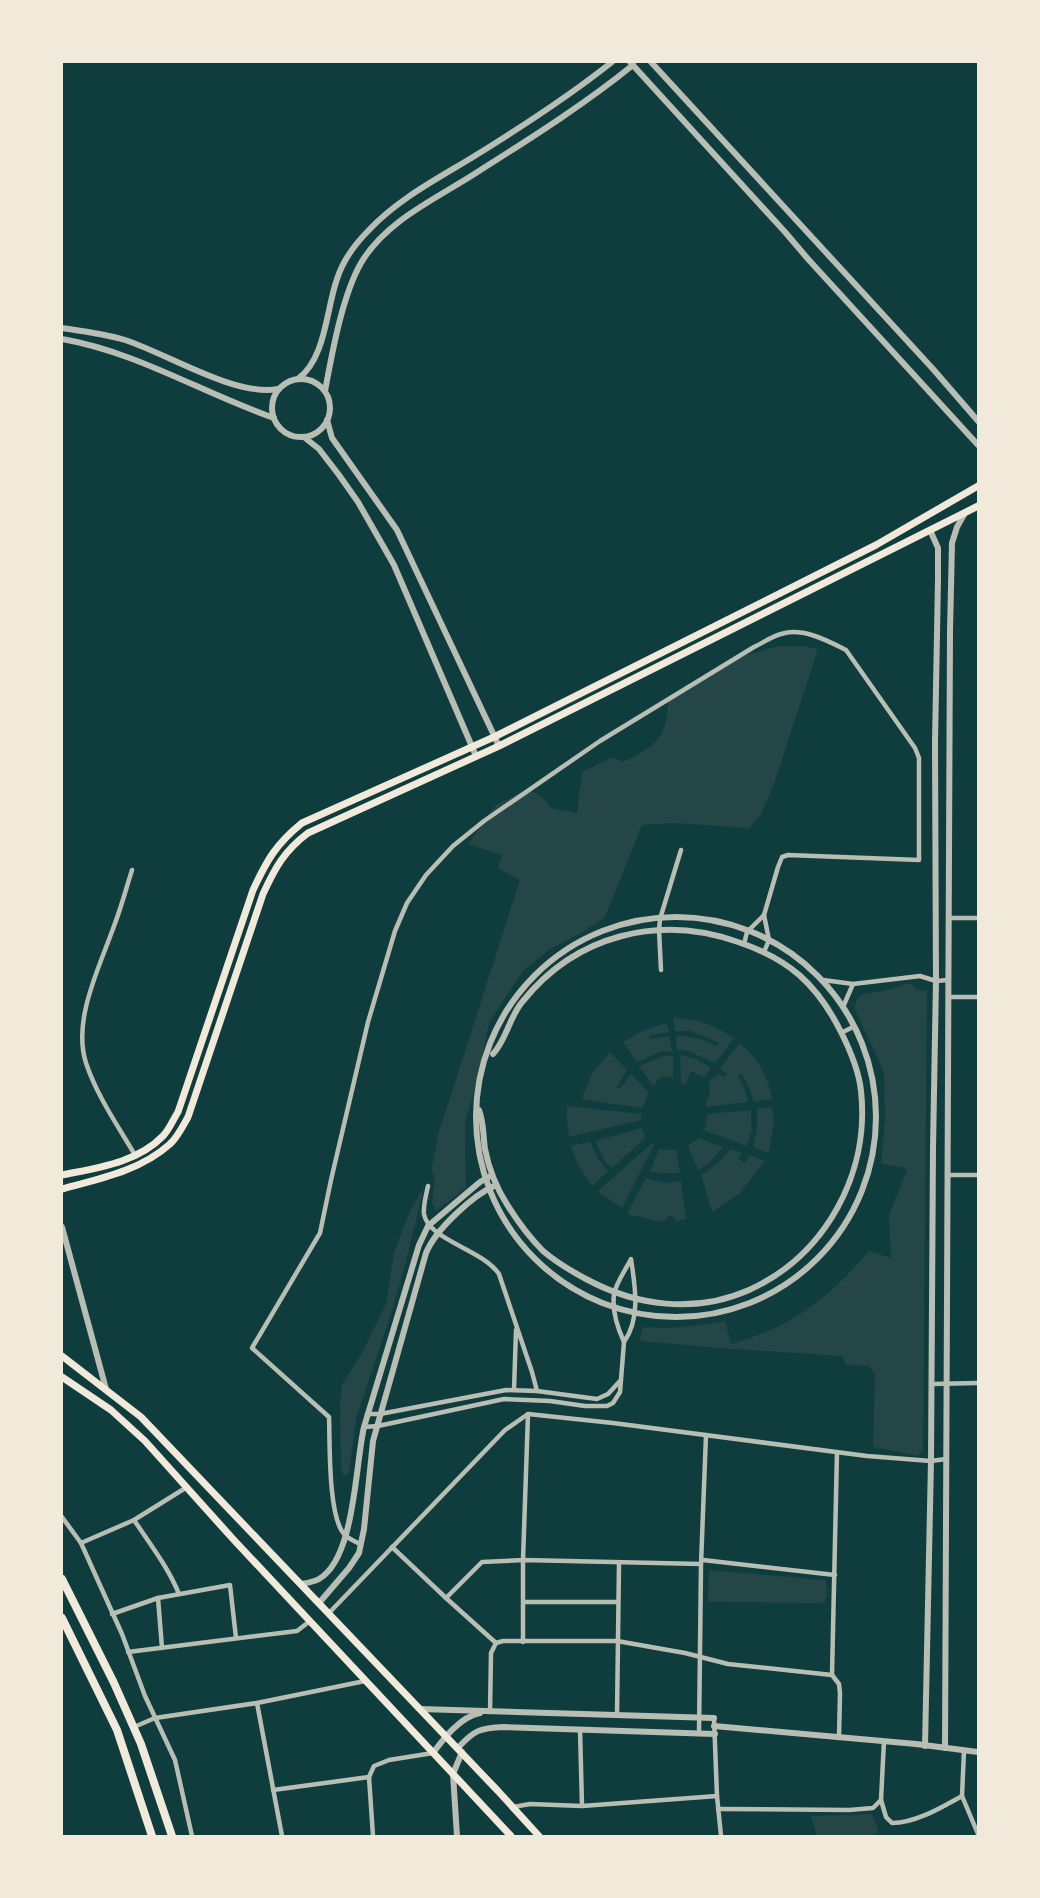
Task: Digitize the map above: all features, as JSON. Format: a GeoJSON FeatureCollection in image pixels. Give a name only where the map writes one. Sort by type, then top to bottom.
{"type":"FeatureCollection","features":[{"type":"Feature","properties":{"kind":"highway"},"geometry":{"type":"LineString","coordinates":[[62,1580],[134,1727],[172,1836]]}},
{"type":"Feature","properties":{"kind":"highway"},"geometry":{"type":"LineString","coordinates":[[62,1618],[117,1730],[152,1836]]}},
{"type":"Feature","properties":{"kind":"main road"},"geometry":{"type":"LineString","coordinates":[[62,1175],[102,1167],[140,1154],[164,1136],[178,1112],[253,890],[267,860],[285,837],[303,823],[494,737],[876,545],[978,486]]}},
{"type":"Feature","properties":{"kind":"main road"},"geometry":{"type":"LineString","coordinates":[[62,1189],[145,1163],[172,1143],[188,1117],[263,894],[276,866],[293,844],[308,833],[499,746],[978,507]]}},
{"type":"Feature","properties":{"kind":"main road"},"geometry":{"type":"LineString","coordinates":[[62,1356],[141,1417],[460,1750],[539,1836]]}},
{"type":"Feature","properties":{"kind":"main road"},"geometry":{"type":"LineString","coordinates":[[62,1377],[111,1410],[145,1441],[233,1539],[511,1836]]}},
{"type":"Feature","properties":{"kind":"street"},"geometry":{"type":"LineString","coordinates":[[298,379],[307,371],[316,357],[334,287],[342,266],[353,248],[370,228],[412,194],[524,124],[612,62]]}},
{"type":"Feature","properties":{"kind":"street"},"geometry":{"type":"LineString","coordinates":[[651,62],[978,421]]}},
{"type":"Feature","properties":{"kind":"street"},"geometry":{"type":"LineString","coordinates":[[325,391],[337,335],[352,282],[360,264],[379,239],[422,206],[559,119],[632,63],[808,260],[978,445]]}},
{"type":"Feature","properties":{"kind":"street"},"geometry":{"type":"LineString","coordinates":[[62,328],[124,340],[252,390],[278,390]]}},
{"type":"Feature","properties":{"kind":"street"},"geometry":{"type":"LineString","coordinates":[[62,339],[92,344],[129,357],[273,418]]}},
{"type":"Feature","properties":{"kind":"street"},"geometry":{"type":"LineString","coordinates":[[304,437],[318,432],[327,420],[330,405],[325,391],[313,381],[298,379],[290,381],[278,390],[272,403],[273,418],[277,425],[289,434],[304,437],[319,449],[358,502],[394,565],[476,756]]}},
{"type":"Feature","properties":{"kind":"street"},"geometry":{"type":"LineString","coordinates":[[327,420],[332,438],[397,530],[499,746]]}},
{"type":"Feature","properties":{"kind":"street"},"geometry":{"type":"LineString","coordinates":[[945,1748],[952,543],[965,513]]}},
{"type":"Feature","properties":{"kind":"street"},"geometry":{"type":"LineString","coordinates":[[925,1746],[931,1461],[938,580],[938,548],[930,530]]}},
{"type":"Feature","properties":{"kind":"street"},"geometry":{"type":"LineString","coordinates":[[360,1544],[346,1536],[338,1523],[334,1506],[329,1417],[252,1348],[320,1233],[371,1011],[395,931],[407,903],[426,875],[453,846],[484,820],[600,741],[754,647],[780,634],[808,634],[846,650],[915,748],[919,758],[919,860],[788,855],[782,857],[764,915],[769,940],[764,952]]}},
{"type":"Feature","properties":{"kind":"street"},"geometry":{"type":"LineString","coordinates":[[661,970],[660,919],[681,850]]}},
{"type":"Feature","properties":{"kind":"street"},"geometry":{"type":"LineString","coordinates":[[132,870],[83,1019],[83,1045],[85,1061],[96,1087],[135,1155]]}},
{"type":"Feature","properties":{"kind":"street"},"geometry":{"type":"LineString","coordinates":[[744,944],[747,932],[764,915]]}},
{"type":"Feature","properties":{"kind":"street"},"geometry":{"type":"LineString","coordinates":[[949,918],[978,918]]}},
{"type":"Feature","properties":{"kind":"street"},"geometry":{"type":"LineString","coordinates":[[660,919],[697,920],[723,924],[747,932],[769,940],[791,953],[823,980],[843,1006],[861,1044],[875,1105],[875,1130],[865,1179],[844,1225],[830,1244],[810,1266],[770,1294],[748,1304],[710,1314],[685,1316],[647,1314],[614,1306],[562,1279],[534,1258],[508,1228],[480,1182],[474,1161],[473,1122],[479,1110],[495,1037],[509,1006],[525,984],[552,959],[585,940],[627,925],[660,919]]}},
{"type":"Feature","properties":{"kind":"street"},"geometry":{"type":"LineString","coordinates":[[479,1110],[483,1120],[485,1148],[496,1185],[517,1219],[545,1252],[571,1271],[614,1292],[659,1304],[686,1304],[724,1299],[749,1290],[806,1250],[836,1210],[850,1185],[861,1138],[862,1110],[859,1080],[841,1033],[823,1001],[808,982],[791,968],[764,952],[744,944],[690,930],[648,930],[596,945],[576,955],[546,976],[520,1004],[511,1019],[501,1046],[492,1055]]}},
{"type":"Feature","properties":{"kind":"street"},"geometry":{"type":"LineString","coordinates":[[823,980],[853,984],[920,976],[936,981],[948,980]]}},
{"type":"Feature","properties":{"kind":"street"},"geometry":{"type":"LineString","coordinates":[[843,1006],[853,984]]}},
{"type":"Feature","properties":{"kind":"street"},"geometry":{"type":"LineString","coordinates":[[948,997],[978,997]]}},
{"type":"Feature","properties":{"kind":"street"},"geometry":{"type":"LineString","coordinates":[[841,1033],[853,1027]]}},
{"type":"Feature","properties":{"kind":"street"},"geometry":{"type":"LineString","coordinates":[[301,1584],[318,1580],[336,1563],[346,1536],[367,1414],[419,1245],[428,1226],[480,1182],[492,1175]]}},
{"type":"Feature","properties":{"kind":"street"},"geometry":{"type":"LineString","coordinates":[[947,1175],[978,1175]]}},
{"type":"Feature","properties":{"kind":"street"},"geometry":{"type":"LineString","coordinates":[[319,1603],[349,1568],[359,1552],[373,1441],[431,1241],[468,1203],[496,1185]]}},
{"type":"Feature","properties":{"kind":"street"},"geometry":{"type":"LineString","coordinates":[[428,1186],[424,1214],[428,1226],[438,1234],[478,1254],[499,1274],[537,1391]]}},
{"type":"Feature","properties":{"kind":"street"},"geometry":{"type":"LineString","coordinates":[[62,1227],[106,1389]]}},
{"type":"Feature","properties":{"kind":"street"},"geometry":{"type":"LineString","coordinates":[[364,1427],[504,1399],[550,1401],[585,1406],[607,1406],[614,1402],[618,1396],[624,1342],[614,1306],[614,1292],[631,1259],[636,1299],[629,1335],[624,1342]]}},
{"type":"Feature","properties":{"kind":"street"},"geometry":{"type":"LineString","coordinates":[[514,1390],[516,1328]]}},
{"type":"Feature","properties":{"kind":"street"},"geometry":{"type":"LineString","coordinates":[[367,1414],[380,1414],[495,1391],[537,1391],[597,1399],[608,1394],[620,1381]]}},
{"type":"Feature","properties":{"kind":"street"},"geometry":{"type":"LineString","coordinates":[[931,1384],[978,1383]]}},
{"type":"Feature","properties":{"kind":"street"},"geometry":{"type":"LineString","coordinates":[[329,1613],[505,1430],[528,1414],[837,1452],[931,1461],[946,1459]]}},
{"type":"Feature","properties":{"kind":"street"},"geometry":{"type":"LineString","coordinates":[[523,1642],[528,1414]]}},
{"type":"Feature","properties":{"kind":"street"},"geometry":{"type":"LineString","coordinates":[[699,1734],[706,1435]]}},
{"type":"Feature","properties":{"kind":"street"},"geometry":{"type":"LineString","coordinates":[[837,1452],[832,1675],[839,1684],[839,1738]]}},
{"type":"Feature","properties":{"kind":"street"},"geometry":{"type":"LineString","coordinates":[[81,1543],[134,1520],[187,1487]]}},
{"type":"Feature","properties":{"kind":"street"},"geometry":{"type":"LineString","coordinates":[[62,1517],[81,1543],[145,1696],[175,1760],[192,1836]]}},
{"type":"Feature","properties":{"kind":"street"},"geometry":{"type":"LineString","coordinates":[[134,1520],[164,1564],[179,1594]]}},
{"type":"Feature","properties":{"kind":"street"},"geometry":{"type":"LineString","coordinates":[[392,1547],[496,1643]]}},
{"type":"Feature","properties":{"kind":"street"},"geometry":{"type":"LineString","coordinates":[[446,1598],[482,1562],[523,1560],[619,1563],[702,1562],[836,1575]]}},
{"type":"Feature","properties":{"kind":"street"},"geometry":{"type":"LineString","coordinates":[[617,1715],[619,1563]]}},
{"type":"Feature","properties":{"kind":"street"},"geometry":{"type":"LineString","coordinates":[[112,1614],[158,1598],[230,1585],[236,1638]]}},
{"type":"Feature","properties":{"kind":"street"},"geometry":{"type":"LineString","coordinates":[[158,1598],[162,1648]]}},
{"type":"Feature","properties":{"kind":"street"},"geometry":{"type":"LineString","coordinates":[[523,1602],[617,1602]]}},
{"type":"Feature","properties":{"kind":"street"},"geometry":{"type":"LineString","coordinates":[[128,1652],[297,1631],[310,1621]]}},
{"type":"Feature","properties":{"kind":"street"},"geometry":{"type":"LineString","coordinates":[[490,1712],[491,1653],[496,1643],[503,1641],[617,1641],[728,1664],[832,1675]]}},
{"type":"Feature","properties":{"kind":"street"},"geometry":{"type":"LineString","coordinates":[[134,1727],[155,1718],[257,1703],[365,1680]]}},
{"type":"Feature","properties":{"kind":"street"},"geometry":{"type":"LineString","coordinates":[[257,1703],[282,1836]]}},
{"type":"Feature","properties":{"kind":"street"},"geometry":{"type":"LineString","coordinates":[[420,1709],[714,1718],[721,1836]]}},
{"type":"Feature","properties":{"kind":"street"},"geometry":{"type":"LineString","coordinates":[[373,1836],[369,1777],[374,1766],[389,1760],[433,1753],[446,1736],[473,1714],[490,1712]]}},
{"type":"Feature","properties":{"kind":"street"},"geometry":{"type":"LineString","coordinates":[[714,1726],[978,1752]]}},
{"type":"Feature","properties":{"kind":"street"},"geometry":{"type":"LineString","coordinates":[[457,1836],[453,1774],[460,1750],[469,1735],[481,1728],[715,1734]]}},
{"type":"Feature","properties":{"kind":"street"},"geometry":{"type":"LineString","coordinates":[[580,1729],[582,1806]]}},
{"type":"Feature","properties":{"kind":"street"},"geometry":{"type":"LineString","coordinates":[[884,1742],[882,1800],[886,1817],[892,1823],[899,1823],[943,1807],[962,1796]]}},
{"type":"Feature","properties":{"kind":"street"},"geometry":{"type":"LineString","coordinates":[[964,1751],[962,1796],[978,1833]]}},
{"type":"Feature","properties":{"kind":"street"},"geometry":{"type":"LineString","coordinates":[[273,1790],[369,1777]]}},
{"type":"Feature","properties":{"kind":"street"},"geometry":{"type":"LineString","coordinates":[[513,1807],[530,1804],[582,1806],[717,1796]]}},
{"type":"Feature","properties":{"kind":"street"},"geometry":{"type":"LineString","coordinates":[[718,1809],[849,1810],[873,1808],[882,1800]]}},
{"type":"Feature","properties":{"kind":"shaded area"},"geometry":{"type":"Polygon","coordinates":[[[779,646],[803,646],[818,649],[774,784],[760,816],[749,828],[676,823],[642,825],[605,917],[583,932],[550,949],[523,971],[489,1022],[479,1076],[465,1122],[466,1188],[436,1211],[432,1203],[435,1176],[431,1170],[439,1132],[520,880],[498,868],[502,855],[468,844],[496,805],[528,789],[541,796],[551,808],[577,813],[582,772],[613,757],[623,762],[644,751],[658,739],[662,732],[668,699],[739,657],[779,646]]]}},
{"type":"Feature","properties":{"kind":"shaded area"},"geometry":{"type":"Polygon","coordinates":[[[912,984],[917,990],[927,991],[923,1451],[918,1456],[873,1447],[875,1374],[868,1366],[846,1365],[842,1356],[640,1340],[642,1329],[645,1327],[685,1327],[725,1321],[731,1344],[753,1337],[773,1329],[808,1309],[839,1283],[869,1251],[891,1258],[889,1215],[907,1170],[881,1164],[885,1120],[884,1072],[855,1010],[857,1000],[862,995],[912,984]]]}},
{"type":"Feature","properties":{"kind":"shaded area"},"geometry":{"type":"Polygon","coordinates":[[[673,1018],[705,1023],[734,1038],[715,1063],[688,1051],[677,1050],[676,1036],[680,1035],[701,1039],[717,1046],[719,1043],[691,1031],[675,1031],[673,1018]]]}},
{"type":"Feature","properties":{"kind":"shaded area"},"geometry":{"type":"Polygon","coordinates":[[[667,1024],[669,1032],[649,1036],[649,1039],[669,1036],[672,1051],[660,1052],[637,1062],[623,1042],[644,1030],[667,1024]]]}},
{"type":"Feature","properties":{"kind":"shaded area"},"geometry":{"type":"Polygon","coordinates":[[[740,1043],[761,1068],[772,1099],[754,1102],[742,1074],[738,1076],[748,1102],[706,1107],[710,1094],[709,1082],[719,1073],[723,1077],[727,1075],[720,1068],[740,1043]]]}},
{"type":"Feature","properties":{"kind":"shaded area"},"geometry":{"type":"Polygon","coordinates":[[[610,1052],[627,1070],[616,1088],[620,1089],[631,1074],[649,1093],[642,1108],[585,1100],[582,1097],[592,1074],[610,1052]]]}},
{"type":"Feature","properties":{"kind":"shaded area"},"geometry":{"type":"Polygon","coordinates":[[[680,1055],[696,1059],[711,1068],[704,1077],[691,1071],[685,1085],[681,1083],[680,1055]]]}},
{"type":"Feature","properties":{"kind":"shaded area"},"geometry":{"type":"Polygon","coordinates":[[[663,1056],[673,1056],[673,1078],[667,1076],[661,1078],[654,1087],[639,1066],[663,1056]]]}},
{"type":"Feature","properties":{"kind":"shaded area"},"geometry":{"type":"Polygon","coordinates":[[[567,1106],[641,1114],[641,1120],[569,1137],[567,1106]]]}},
{"type":"Feature","properties":{"kind":"shaded area"},"geometry":{"type":"Polygon","coordinates":[[[772,1107],[774,1122],[769,1153],[753,1147],[757,1129],[757,1109],[772,1107]]]}},
{"type":"Feature","properties":{"kind":"shaded area"},"geometry":{"type":"Polygon","coordinates":[[[751,1110],[752,1130],[747,1146],[703,1130],[706,1126],[707,1114],[751,1110]]]}},
{"type":"Feature","properties":{"kind":"shaded area"},"geometry":{"type":"Polygon","coordinates":[[[641,1128],[645,1135],[644,1139],[612,1168],[606,1163],[595,1141],[641,1128]]]}},
{"type":"Feature","properties":{"kind":"shaded area"},"geometry":{"type":"Polygon","coordinates":[[[699,1138],[723,1147],[708,1164],[698,1170],[688,1146],[699,1138]]]}},
{"type":"Feature","properties":{"kind":"shaded area"},"geometry":{"type":"Polygon","coordinates":[[[590,1142],[598,1159],[608,1171],[592,1186],[577,1163],[571,1146],[590,1142]]]}},
{"type":"Feature","properties":{"kind":"shaded area"},"geometry":{"type":"Polygon","coordinates":[[[652,1143],[654,1145],[622,1208],[597,1192],[652,1143]]]}},
{"type":"Feature","properties":{"kind":"shaded area"},"geometry":{"type":"Polygon","coordinates":[[[659,1149],[676,1150],[680,1173],[650,1172],[659,1149]]]}},
{"type":"Feature","properties":{"kind":"shaded area"},"geometry":{"type":"Polygon","coordinates":[[[730,1149],[743,1153],[738,1159],[745,1163],[750,1155],[765,1161],[740,1193],[712,1212],[701,1175],[717,1164],[730,1149]]]}},
{"type":"Feature","properties":{"kind":"shaded area"},"geometry":{"type":"Polygon","coordinates":[[[646,1178],[666,1183],[681,1181],[686,1219],[676,1221],[670,1215],[663,1222],[627,1214],[646,1178]]]}},
{"type":"Feature","properties":{"kind":"shaded area"},"geometry":{"type":"Polygon","coordinates":[[[424,1187],[390,1317],[356,1419],[349,1473],[344,1477],[341,1465],[342,1385],[363,1351],[386,1304],[394,1253],[410,1211],[424,1187]]]}},
{"type":"Feature","properties":{"kind":"shaded area"},"geometry":{"type":"Polygon","coordinates":[[[709,1570],[826,1580],[827,1596],[825,1601],[820,1603],[708,1602],[709,1570]]]}},
{"type":"Feature","properties":{"kind":"shaded area"},"geometry":{"type":"Polygon","coordinates":[[[872,1814],[879,1833],[870,1836],[817,1836],[811,1816],[872,1814]]]}}]}
